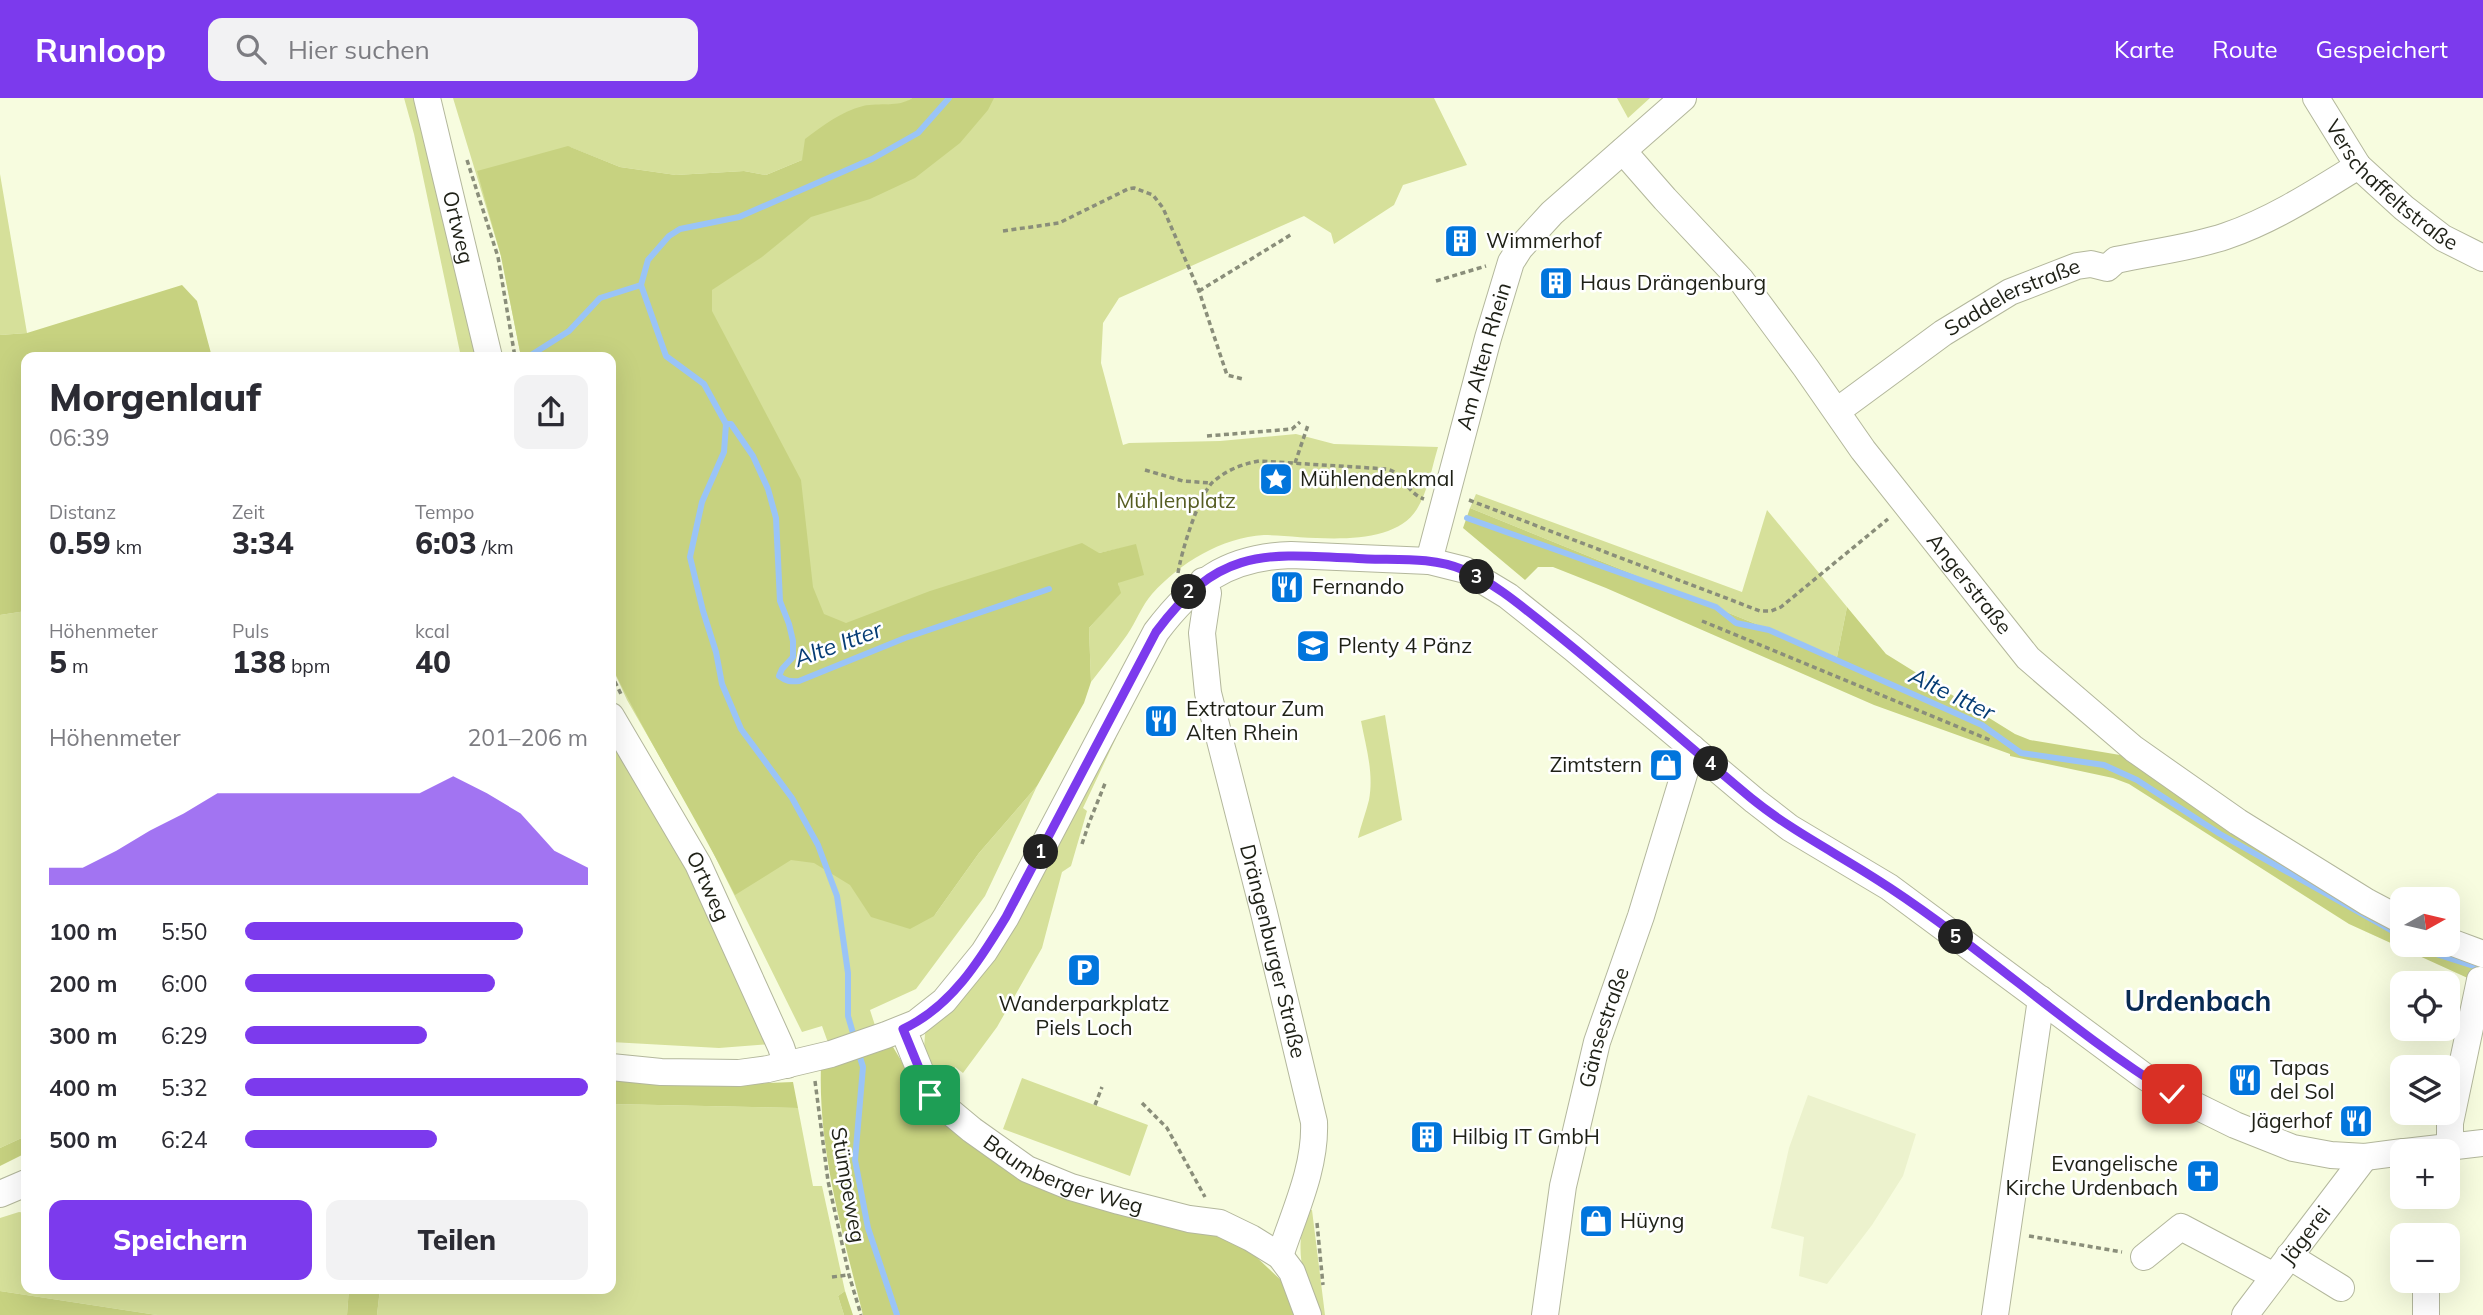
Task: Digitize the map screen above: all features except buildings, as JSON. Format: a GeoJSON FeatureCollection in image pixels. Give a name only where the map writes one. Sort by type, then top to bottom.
{"type":"FeatureCollection","features":[{"type":"Feature","properties":{"kind":"street","name":"Ortweg"},"geometry":{"type":"LineString","coordinates":[[427,98],[505,352]]}},
{"type":"Feature","properties":{"kind":"street","name":"Am Alten Rhein"},"geometry":{"type":"LineString","coordinates":[[1429,561],[1434,505],[1511,262],[1545,220],[1683,98]]}},
{"type":"Feature","properties":{"kind":"street","name":"Verschaffeltstraße"},"geometry":{"type":"LineString","coordinates":[[2316,98],[2358,166],[2404,208],[2443,238],[2483,258]]}},
{"type":"Feature","properties":{"kind":"street","name":"Angerstraße"},"geometry":{"type":"LineString","coordinates":[[1623,151],[1741,280],[1863,450],[2028,658],[2134,749],[2238,822],[2390,914]]}},
{"type":"Feature","properties":{"kind":"street","name":"Saddelerstraße"},"geometry":{"type":"LineString","coordinates":[[1837,411],[1943,333],[2010,292],[2077,267],[2091,264],[2107,268],[2116,260],[2224,237],[2294,205],[2358,166]]}},
{"type":"Feature","properties":{"kind":"street"},"geometry":{"type":"LineString","coordinates":[[616,1067],[722,1074],[809,1060],[916,1023],[944,1001],[984,953],[1006,917],[1156,632],[1187,594],[1191,579],[1268,556],[1429,561],[1465,570],[1508,596],[1790,828],[1889,887],[2172,1094],[2235,1125],[2293,1149],[2365,1157],[2390,1154]]}},
{"type":"Feature","properties":{"kind":"street","name":"Drängenburger Straße"},"geometry":{"type":"LineString","coordinates":[[1191,579],[1208,593],[1202,633],[1208,693],[1314,1122],[1315,1143],[1310,1167],[1280,1256]]}},
{"type":"Feature","properties":{"kind":"street","name":"Ortweg"},"geometry":{"type":"LineString","coordinates":[[616,725],[698,864],[781,1047],[809,1060]]}},
{"type":"Feature","properties":{"kind":"street","name":"Gänsestraße"},"geometry":{"type":"LineString","coordinates":[[1545,1315],[1563,1186],[1597,1042],[1641,916],[1692,748]]}},
{"type":"Feature","properties":{"kind":"street"},"geometry":{"type":"LineString","coordinates":[[2460,945],[2483,954]]}},
{"type":"Feature","properties":{"kind":"street"},"geometry":{"type":"LineString","coordinates":[[2450,1139],[2450,1123],[2480,980]]}},
{"type":"Feature","properties":{"kind":"street"},"geometry":{"type":"LineString","coordinates":[[1995,1315],[2041,999]]}},
{"type":"Feature","properties":{"kind":"street","name":"Baumberger Weg"},"geometry":{"type":"LineString","coordinates":[[895,1032],[930,1095],[972,1130],[1027,1169],[1071,1187],[1119,1201],[1189,1219],[1220,1223],[1280,1256]]}},
{"type":"Feature","properties":{"kind":"street"},"geometry":{"type":"LineString","coordinates":[[2460,1145],[2483,1143]]}},
{"type":"Feature","properties":{"kind":"street","name":"Jägerei"},"geometry":{"type":"LineString","coordinates":[[2245,1315],[2365,1157]]}},
{"type":"Feature","properties":{"kind":"street"},"geometry":{"type":"LineString","coordinates":[[0,1194],[21,1185]]}},
{"type":"Feature","properties":{"kind":"street"},"geometry":{"type":"LineString","coordinates":[[2144,1256],[2181,1227],[2341,1288]]}},
{"type":"Feature","properties":{"kind":"street"},"geometry":{"type":"LineString","coordinates":[[1280,1256],[1292,1272],[1308,1315]]}},
{"type":"Feature","properties":{"kind":"street"},"geometry":{"type":"LineString","coordinates":[[2426,1293],[2426,1315]]}},
{"type":"Feature","properties":{"kind":"path"},"geometry":{"type":"LineString","coordinates":[[467,159],[498,257],[506,352]]}},
{"type":"Feature","properties":{"kind":"path"},"geometry":{"type":"LineString","coordinates":[[1003,231],[1059,223],[1118,192],[1134,188],[1153,195],[1163,208],[1199,291],[1227,375],[1243,379]]}},
{"type":"Feature","properties":{"kind":"path"},"geometry":{"type":"LineString","coordinates":[[1199,291],[1292,234]]}},
{"type":"Feature","properties":{"kind":"path"},"geometry":{"type":"LineString","coordinates":[[1436,281],[1491,264]]}},
{"type":"Feature","properties":{"kind":"path"},"geometry":{"type":"LineString","coordinates":[[1207,436],[1292,429],[1300,422]]}},
{"type":"Feature","properties":{"kind":"path"},"geometry":{"type":"LineString","coordinates":[[1295,463],[1308,425]]}},
{"type":"Feature","properties":{"kind":"path"},"geometry":{"type":"LineString","coordinates":[[1145,470],[1183,481],[1211,482],[1243,464],[1259,461],[1393,471],[1399,474],[1414,495],[1434,505],[1458,512],[1470,500],[1760,611],[1781,607],[1906,504]]}},
{"type":"Feature","properties":{"kind":"path"},"geometry":{"type":"LineString","coordinates":[[1191,579],[1183,546],[1211,482]]}},
{"type":"Feature","properties":{"kind":"path"},"geometry":{"type":"LineString","coordinates":[[1702,621],[1990,740]]}},
{"type":"Feature","properties":{"kind":"path","name":"Stümpeweg"},"geometry":{"type":"LineString","coordinates":[[809,1060],[817,1087],[828,1181],[861,1315]]}},
{"type":"Feature","properties":{"kind":"path"},"geometry":{"type":"LineString","coordinates":[[1096,1105],[1102,1087]]}},
{"type":"Feature","properties":{"kind":"path"},"geometry":{"type":"LineString","coordinates":[[1142,1103],[1167,1128],[1220,1223]]}},
{"type":"Feature","properties":{"kind":"path"},"geometry":{"type":"LineString","coordinates":[[1317,1218],[1324,1291]]}},
{"type":"Feature","properties":{"kind":"path"},"geometry":{"type":"LineString","coordinates":[[2007,1231],[2144,1256]]}},
{"type":"Feature","properties":{"kind":"path"},"geometry":{"type":"LineString","coordinates":[[832,1277],[849,1275]]}},
{"type":"Feature","properties":{"kind":"shaded area"},"geometry":{"type":"Polygon","coordinates":[[[1808,1095],[1916,1134],[1903,1176],[1872,1225],[1827,1284],[1799,1276],[1804,1237],[1771,1228],[1789,1148],[1808,1095]]]}},
{"type":"Feature","properties":{"kind":"green space"},"geometry":{"type":"Polygon","coordinates":[[[404,98],[415,98],[476,352],[460,352],[404,98]]]}},
{"type":"Feature","properties":{"kind":"green space","name":"Mühlenplatz"},"geometry":{"type":"Polygon","coordinates":[[[453,98],[912,98],[904,104],[866,106],[802,160],[766,175],[744,171],[676,175],[620,167],[570,147],[618,217],[739,204],[929,98],[1434,98],[1467,165],[1403,185],[1394,205],[1334,244],[1331,233],[1304,216],[1119,298],[1103,323],[1101,363],[1123,445],[1220,441],[1296,434],[1334,444],[1438,447],[1424,495],[1417,509],[1405,522],[1388,531],[1347,538],[1264,535],[1232,541],[1203,554],[1163,582],[1152,594],[1127,635],[1091,682],[1089,628],[1120,593],[1118,583],[1136,545],[1099,553],[934,916],[979,853],[1037,786],[985,896],[916,989],[870,1010],[883,1050],[836,1065],[822,1026],[802,1032],[703,832],[627,700],[616,676],[616,352],[520,352],[501,256],[453,98]]]}},
{"type":"Feature","properties":{"kind":"green space"},"geometry":{"type":"Polygon","coordinates":[[[912,98],[994,98],[988,110],[960,143],[915,178],[870,199],[811,217],[762,257],[712,290],[712,311],[801,480],[813,587],[824,614],[846,623],[930,591],[1082,543],[1099,553],[1136,544],[1144,575],[1118,583],[1121,593],[1089,628],[1091,682],[1084,703],[1037,786],[979,853],[934,916],[910,929],[871,917],[850,885],[814,863],[791,860],[735,895],[616,675],[616,352],[520,352],[501,256],[477,171],[568,146],[620,167],[676,175],[744,171],[766,175],[802,160],[805,139],[840,115],[863,106],[907,101],[912,98]]]}},
{"type":"Feature","properties":{"kind":"green space"},"geometry":{"type":"Polygon","coordinates":[[[1617,98],[1650,98],[1628,118],[1617,98]]]}},
{"type":"Feature","properties":{"kind":"green space"},"geometry":{"type":"Polygon","coordinates":[[[0,174],[27,333],[0,335],[0,174]]]}},
{"type":"Feature","properties":{"kind":"green space"},"geometry":{"type":"Polygon","coordinates":[[[182,285],[197,301],[211,352],[21,352],[21,612],[0,615],[0,335],[27,333],[182,285]]]}},
{"type":"Feature","properties":{"kind":"green space"},"geometry":{"type":"Polygon","coordinates":[[[1476,494],[1742,592],[1767,510],[1847,607],[1837,657],[1470,508],[1476,494]]]}},
{"type":"Feature","properties":{"kind":"green space"},"geometry":{"type":"Polygon","coordinates":[[[1470,508],[1837,657],[1847,607],[1886,654],[2015,734],[2030,740],[2126,756],[2390,923],[2390,943],[2349,924],[2129,784],[2113,778],[2010,756],[1874,705],[1553,567],[1538,567],[1525,580],[1463,528],[1470,508]]]}},
{"type":"Feature","properties":{"kind":"green space"},"geometry":{"type":"Polygon","coordinates":[[[21,612],[21,1138],[0,1148],[0,615],[21,612]]]}},
{"type":"Feature","properties":{"kind":"green space"},"geometry":{"type":"Polygon","coordinates":[[[1385,715],[1402,820],[1358,838],[1369,800],[1371,780],[1361,721],[1385,715]]]}},
{"type":"Feature","properties":{"kind":"green space"},"geometry":{"type":"Polygon","coordinates":[[[1112,736],[1116,738],[1083,808],[1087,811],[1071,866],[1062,872],[1042,948],[997,1027],[963,1073],[955,1067],[950,1076],[955,1084],[950,1089],[935,1083],[924,1049],[925,1034],[1112,736]]]}},
{"type":"Feature","properties":{"kind":"green space"},"geometry":{"type":"Polygon","coordinates":[[[616,743],[688,868],[771,1044],[719,1048],[616,1042],[616,743]]]}},
{"type":"Feature","properties":{"kind":"green space"},"geometry":{"type":"Polygon","coordinates":[[[2460,954],[2483,962],[2483,985],[2460,975],[2460,971],[2452,971],[2421,957],[2460,957],[2460,954]]]}},
{"type":"Feature","properties":{"kind":"green space"},"geometry":{"type":"Polygon","coordinates":[[[890,1042],[935,1117],[981,1150],[1218,1230],[1252,1253],[1285,1284],[1302,1315],[863,1315],[833,1192],[823,1129],[821,1066],[890,1042]]]}},
{"type":"Feature","properties":{"kind":"green space"},"geometry":{"type":"Polygon","coordinates":[[[616,1077],[722,1085],[793,1082],[798,1108],[616,1104],[616,1077]]]}},
{"type":"Feature","properties":{"kind":"green space"},"geometry":{"type":"Polygon","coordinates":[[[1022,1078],[1148,1125],[1130,1176],[1003,1129],[1022,1078]]]}},
{"type":"Feature","properties":{"kind":"green space"},"geometry":{"type":"Polygon","coordinates":[[[616,1104],[798,1108],[813,1186],[822,1186],[845,1291],[838,1296],[844,1315],[377,1315],[379,1294],[616,1294],[616,1104]]]}},
{"type":"Feature","properties":{"kind":"green space"},"geometry":{"type":"Polygon","coordinates":[[[21,1138],[21,1156],[0,1166],[0,1148],[21,1138]]]}},
{"type":"Feature","properties":{"kind":"green space"},"geometry":{"type":"Polygon","coordinates":[[[1306,1209],[1312,1210],[1325,1315],[1320,1315],[1302,1263],[1301,1239],[1306,1209]]]}},
{"type":"Feature","properties":{"kind":"green space"},"geometry":{"type":"Polygon","coordinates":[[[21,1212],[21,1294],[349,1294],[347,1315],[157,1315],[0,1291],[0,1218],[21,1212]]]}},
{"type":"Feature","properties":{"kind":"green space"},"geometry":{"type":"Polygon","coordinates":[[[0,1291],[157,1315],[0,1315],[0,1291]]]}},
{"type":"Feature","properties":{"kind":"green space"},"geometry":{"type":"Polygon","coordinates":[[[845,1291],[853,1315],[844,1315],[838,1296],[845,1291]]]}},
{"type":"Feature","properties":{"kind":"green space"},"geometry":{"type":"Polygon","coordinates":[[[349,1294],[379,1294],[377,1315],[347,1315],[349,1294]]]}},
{"type":"Feature","properties":{"kind":"waterway"},"geometry":{"type":"LineString","coordinates":[[855,1040],[848,1016],[848,973],[837,896],[818,845],[792,798],[741,729],[722,684],[690,557],[702,502],[724,452],[726,424],[704,384],[666,356],[641,285],[648,260],[669,236],[680,229],[739,217],[872,159],[918,133],[949,98]]}},
{"type":"Feature","properties":{"kind":"waterway"},"geometry":{"type":"LineString","coordinates":[[536,352],[569,331],[600,298],[641,285]]}},
{"type":"Feature","properties":{"kind":"waterway","name":"Alte Itter"},"geometry":{"type":"LineString","coordinates":[[726,424],[731,424],[753,456],[768,489],[776,518],[780,601],[793,641],[793,657],[779,676],[784,679],[799,681],[905,638],[1049,589]]}},
{"type":"Feature","properties":{"kind":"waterway","name":"Alte Itter"},"geometry":{"type":"LineString","coordinates":[[1467,518],[1716,607],[1736,623],[1769,630],[1982,725],[2021,753],[2104,765],[2137,780],[2220,834],[2390,930]]}},
{"type":"Feature","properties":{"kind":"waterway","name":"Alte Itter"},"geometry":{"type":"LineString","coordinates":[[2445,957],[2483,969]]}},
{"type":"Feature","properties":{"kind":"waterway"},"geometry":{"type":"LineString","coordinates":[[858,1051],[863,1067],[855,1160],[868,1228],[897,1315]]}},
{"type":"Feature","properties":{"kind":"place","name":"Wimmerhof"},"geometry":{"type":"Point","coordinates":[1461,241]}},
{"type":"Feature","properties":{"kind":"place","name":"Haus Drängenburg"},"geometry":{"type":"Point","coordinates":[1556,283]}},
{"type":"Feature","properties":{"kind":"place","name":"Mühlendenkmal"},"geometry":{"type":"Point","coordinates":[1276,479]}},
{"type":"Feature","properties":{"kind":"place","name":"Fernando"},"geometry":{"type":"Point","coordinates":[1287,587]}},
{"type":"Feature","properties":{"kind":"place","name":"Plenty 4 Pänz"},"geometry":{"type":"Point","coordinates":[1313,646]}},
{"type":"Feature","properties":{"kind":"place","name":"Extratour Zum Alten Rhein"},"geometry":{"type":"Point","coordinates":[1161,721]}},
{"type":"Feature","properties":{"kind":"place","name":"Zimtstern"},"geometry":{"type":"Point","coordinates":[1666,765]}},
{"type":"Feature","properties":{"kind":"place","name":"Wanderparkplatz Piels Loch"},"geometry":{"type":"Point","coordinates":[1084,970]}},
{"type":"Feature","properties":{"kind":"place","name":"Tapas del Sol"},"geometry":{"type":"Point","coordinates":[2245,1080]}},
{"type":"Feature","properties":{"kind":"place","name":"Jägerhof"},"geometry":{"type":"Point","coordinates":[2356,1121]}},
{"type":"Feature","properties":{"kind":"place","name":"Hilbig IT GmbH"},"geometry":{"type":"Point","coordinates":[1427,1137]}},
{"type":"Feature","properties":{"kind":"place","name":"Evangelische Kirche Urdenbach"},"geometry":{"type":"Point","coordinates":[2203,1176]}},
{"type":"Feature","properties":{"kind":"place","name":"Hüyng"},"geometry":{"type":"Point","coordinates":[1596,1221]}},
{"type":"Feature","properties":{"kind":"district","name":"Urdenbach"},"geometry":{"type":"Point","coordinates":[2198,1001]}},
{"type":"Feature","properties":{"kind":"route"},"geometry":{"type":"LineString","coordinates":[[930,1095],[903,1029],[916,1023],[944,1001],[984,953],[1006,917],[1156,632],[1187,594],[1220,571],[1254,559],[1291,555],[1429,561],[1465,570],[1492,585],[1573,648],[1790,828],[1889,887],[2088,1036],[2172,1094]]}}]}
